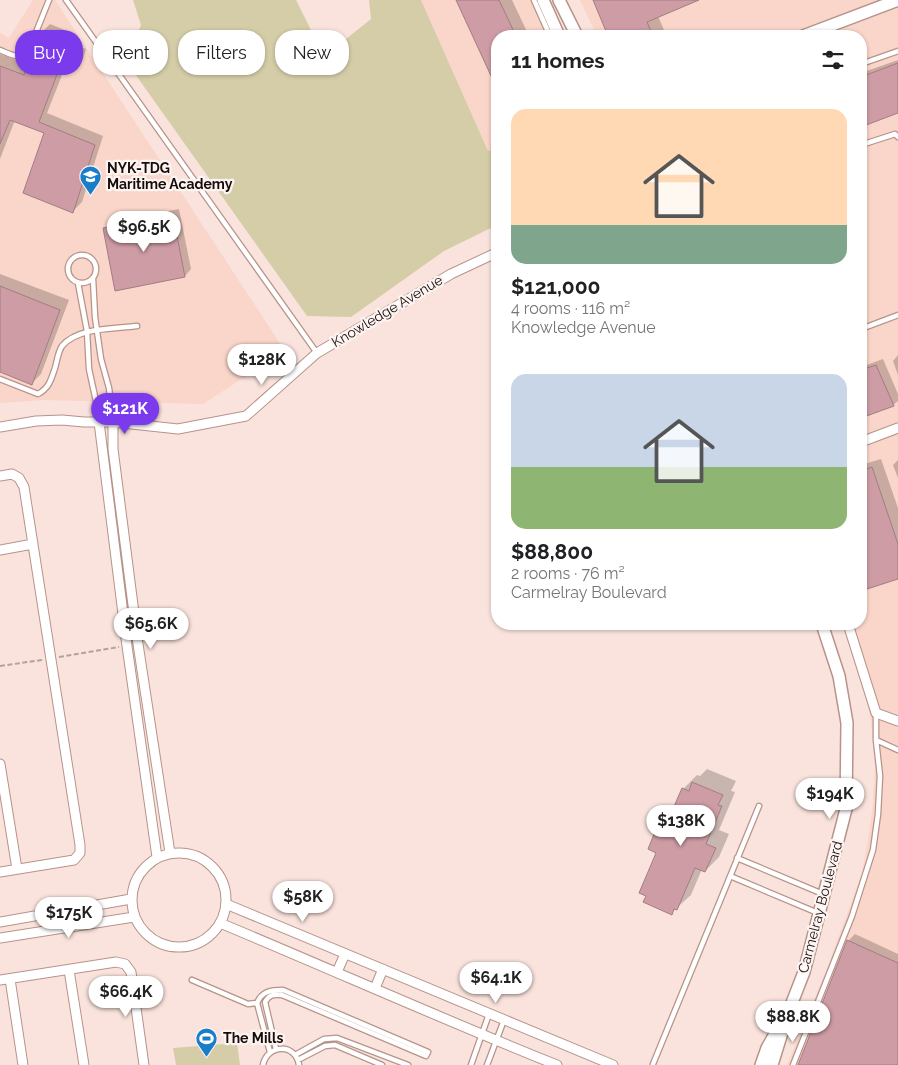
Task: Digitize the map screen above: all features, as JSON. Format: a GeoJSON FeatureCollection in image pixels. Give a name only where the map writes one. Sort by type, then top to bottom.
{"type":"FeatureCollection","features":[{"type":"Feature","properties":{"kind":"street"},"geometry":{"type":"LineString","coordinates":[[543,0],[556,30]]}},
{"type":"Feature","properties":{"kind":"street"},"geometry":{"type":"LineString","coordinates":[[559,0],[574,30]]}},
{"type":"Feature","properties":{"kind":"street"},"geometry":{"type":"LineString","coordinates":[[819,30],[898,0]]}},
{"type":"Feature","properties":{"kind":"street","name":"Knowledge Avenue"},"geometry":{"type":"LineString","coordinates":[[0,427],[36,421],[62,420],[112,422],[178,429],[246,416],[317,353],[451,274],[491,255]]}},
{"type":"Feature","properties":{"kind":"street"},"geometry":{"type":"LineString","coordinates":[[99,422],[127,646],[157,857]]}},
{"type":"Feature","properties":{"kind":"street"},"geometry":{"type":"LineString","coordinates":[[112,422],[113,449],[138,644],[170,853]]}},
{"type":"Feature","properties":{"kind":"street"},"geometry":{"type":"LineString","coordinates":[[867,440],[898,428]]}},
{"type":"Feature","properties":{"kind":"street"},"geometry":{"type":"LineString","coordinates":[[0,476],[12,474],[19,478],[24,486],[52,658],[80,853],[74,860],[0,872]]}},
{"type":"Feature","properties":{"kind":"street"},"geometry":{"type":"LineString","coordinates":[[0,550],[33,544]]}},
{"type":"Feature","properties":{"kind":"street","name":"Carmelray Boulevard"},"geometry":{"type":"LineString","coordinates":[[772,1065],[788,1013],[804,972],[846,809],[847,723],[839,676],[824,630]]}},
{"type":"Feature","properties":{"kind":"street"},"geometry":{"type":"LineString","coordinates":[[850,630],[876,713],[898,721]]}},
{"type":"Feature","properties":{"kind":"street"},"geometry":{"type":"LineString","coordinates":[[0,764],[17,870]]}},
{"type":"Feature","properties":{"kind":"street"},"geometry":{"type":"LineString","coordinates":[[170,853],[187,853],[204,859],[216,871],[224,887],[226,904],[220,923],[209,937],[193,945],[175,948],[158,943],[143,932],[134,917],[131,899],[134,882],[143,867],[157,857],[170,853]]}},
{"type":"Feature","properties":{"kind":"street"},"geometry":{"type":"LineString","coordinates":[[0,922],[131,899]]}},
{"type":"Feature","properties":{"kind":"street"},"geometry":{"type":"LineString","coordinates":[[226,904],[613,1065]]}},
{"type":"Feature","properties":{"kind":"street"},"geometry":{"type":"LineString","coordinates":[[0,938],[134,917]]}},
{"type":"Feature","properties":{"kind":"street"},"geometry":{"type":"LineString","coordinates":[[220,923],[557,1065]]}},
{"type":"Feature","properties":{"kind":"street"},"geometry":{"type":"LineString","coordinates":[[337,972],[346,954]]}},
{"type":"Feature","properties":{"kind":"street"},"geometry":{"type":"LineString","coordinates":[[0,980],[116,962],[125,964],[131,972],[144,1065]]}},
{"type":"Feature","properties":{"kind":"street"},"geometry":{"type":"LineString","coordinates":[[375,988],[383,969]]}},
{"type":"Feature","properties":{"kind":"street"},"geometry":{"type":"LineString","coordinates":[[69,970],[84,1065]]}},
{"type":"Feature","properties":{"kind":"street"},"geometry":{"type":"LineString","coordinates":[[10,979],[23,1065]]}},
{"type":"Feature","properties":{"kind":"street","name":"Carmelray Boulevard"},"geometry":{"type":"LineString","coordinates":[[761,1065],[767,1048],[788,1013]]}},
{"type":"Feature","properties":{"kind":"lane"},"geometry":{"type":"LineString","coordinates":[[0,50],[16,56],[25,55],[28,52],[49,0]]}},
{"type":"Feature","properties":{"kind":"lane"},"geometry":{"type":"LineString","coordinates":[[66,0],[317,353]]}},
{"type":"Feature","properties":{"kind":"lane"},"geometry":{"type":"LineString","coordinates":[[534,0],[547,30]]}},
{"type":"Feature","properties":{"kind":"lane"},"geometry":{"type":"LineString","coordinates":[[867,62],[898,51]]}},
{"type":"Feature","properties":{"kind":"lane"},"geometry":{"type":"LineString","coordinates":[[867,143],[895,134],[898,137]]}},
{"type":"Feature","properties":{"kind":"lane"},"geometry":{"type":"LineString","coordinates":[[93,278],[86,283],[78,283],[70,277],[68,268],[72,259],[76,256],[85,255],[93,260],[96,270],[93,278],[97,331],[101,359],[109,388],[112,422]]}},
{"type":"Feature","properties":{"kind":"lane"},"geometry":{"type":"LineString","coordinates":[[78,283],[87,331],[90,369],[99,422]]}},
{"type":"Feature","properties":{"kind":"lane"},"geometry":{"type":"LineString","coordinates":[[867,327],[898,315]]}},
{"type":"Feature","properties":{"kind":"lane"},"geometry":{"type":"LineString","coordinates":[[0,379],[38,394],[46,390],[61,348],[70,339],[87,331],[137,326]]}},
{"type":"Feature","properties":{"kind":"lane"},"geometry":{"type":"LineString","coordinates":[[793,1065],[852,916],[873,850],[878,814],[880,776],[876,740],[876,713]]}},
{"type":"Feature","properties":{"kind":"lane"},"geometry":{"type":"LineString","coordinates":[[876,740],[898,750]]}},
{"type":"Feature","properties":{"kind":"lane"},"geometry":{"type":"LineString","coordinates":[[653,1064],[759,806]]}},
{"type":"Feature","properties":{"kind":"lane"},"geometry":{"type":"LineString","coordinates":[[738,858],[824,895]]}},
{"type":"Feature","properties":{"kind":"lane"},"geometry":{"type":"LineString","coordinates":[[730,876],[818,913]]}},
{"type":"Feature","properties":{"kind":"lane"},"geometry":{"type":"LineString","coordinates":[[192,980],[248,1004],[257,1003]]}},
{"type":"Feature","properties":{"kind":"lane"},"geometry":{"type":"LineString","coordinates":[[270,1052],[257,1003],[263,993],[272,990],[283,990],[428,1052],[426,1056],[282,995],[274,994],[268,997],[265,1002],[276,1049]]}},
{"type":"Feature","properties":{"kind":"lane"},"geometry":{"type":"LineString","coordinates":[[470,1065],[489,1014]]}},
{"type":"Feature","properties":{"kind":"lane"},"geometry":{"type":"LineString","coordinates":[[487,1065],[504,1020]]}},
{"type":"Feature","properties":{"kind":"lane"},"geometry":{"type":"LineString","coordinates":[[295,1055],[324,1039],[337,1038],[408,1065]]}},
{"type":"Feature","properties":{"kind":"lane"},"geometry":{"type":"LineString","coordinates":[[263,1065],[266,1055],[270,1052],[286,1048],[295,1055],[300,1063],[325,1046],[335,1045],[382,1065],[386,1057]]}},
{"type":"Feature","properties":{"kind":"path"},"geometry":{"type":"LineString","coordinates":[[0,666],[127,646]]}},
{"type":"Feature","properties":{"kind":"shaded area","name":"NYK-TDG Maritime Academy"},"geometry":{"type":"Polygon","coordinates":[[[33,0],[55,0],[75,30],[15,30],[15,75],[83,75],[83,43],[93,58],[93,75],[104,75],[285,351],[203,404],[44,400],[0,403],[0,33],[9,38],[33,0]]]}},
{"type":"Feature","properties":{"kind":"shaded area"},"geometry":{"type":"Polygon","coordinates":[[[133,0],[296,0],[311,30],[275,30],[275,75],[349,75],[349,37],[371,19],[369,0],[421,0],[488,151],[491,150],[491,228],[444,251],[351,317],[307,316],[136,75],[168,75],[168,30],[139,30],[141,25],[133,0]]]}},
{"type":"Feature","properties":{"kind":"shaded area"},"geometry":{"type":"Polygon","coordinates":[[[421,0],[532,0],[545,30],[491,30],[491,150],[488,151],[421,0]]]}},
{"type":"Feature","properties":{"kind":"shaded area"},"geometry":{"type":"Polygon","coordinates":[[[580,0],[898,0],[898,1065],[787,1065],[828,966],[862,873],[873,802],[875,767],[871,722],[861,671],[844,630],[867,630],[867,30],[594,30],[580,0]]]}},
{"type":"Feature","properties":{"kind":"shaded area","name":"The Mills"},"geometry":{"type":"Polygon","coordinates":[[[237,1043],[240,1065],[176,1065],[173,1048],[237,1043]]]}},
{"type":"Feature","properties":{"kind":"building"},"geometry":{"type":"Polygon","coordinates":[[[456,0],[499,0],[513,30],[491,30],[491,76],[456,0]]]}},
{"type":"Feature","properties":{"kind":"building"},"geometry":{"type":"Polygon","coordinates":[[[593,0],[699,0],[647,22],[650,30],[606,30],[593,0]]]}},
{"type":"Feature","properties":{"kind":"building"},"geometry":{"type":"Polygon","coordinates":[[[898,63],[898,113],[867,125],[867,75],[898,63]]]}},
{"type":"Feature","properties":{"kind":"building"},"geometry":{"type":"Polygon","coordinates":[[[0,66],[15,72],[15,75],[57,75],[39,122],[95,145],[73,213],[23,193],[44,133],[10,120],[0,144],[0,66]]]}},
{"type":"Feature","properties":{"kind":"building"},"geometry":{"type":"Polygon","coordinates":[[[173,215],[185,277],[115,291],[103,228],[173,215]]]}},
{"type":"Feature","properties":{"kind":"building"},"geometry":{"type":"Polygon","coordinates":[[[0,286],[60,310],[32,385],[0,372],[0,286]]]}},
{"type":"Feature","properties":{"kind":"building"},"geometry":{"type":"Polygon","coordinates":[[[876,365],[894,406],[867,416],[867,368],[876,365]]]}},
{"type":"Feature","properties":{"kind":"building"},"geometry":{"type":"Polygon","coordinates":[[[872,467],[898,544],[898,579],[867,589],[867,469],[872,467]]]}},
{"type":"Feature","properties":{"kind":"building"},"geometry":{"type":"Polygon","coordinates":[[[692,782],[723,795],[718,805],[722,806],[706,844],[716,848],[705,872],[695,868],[677,910],[674,909],[672,915],[643,902],[646,896],[639,893],[656,853],[648,849],[659,822],[666,825],[682,788],[689,791],[692,782]]]}},
{"type":"Feature","properties":{"kind":"building"},"geometry":{"type":"Polygon","coordinates":[[[847,940],[898,963],[898,1065],[798,1065],[847,940]]]}},
{"type":"Feature","properties":{"kind":"place","name":"NYK-TDG Maritime Academy"},"geometry":{"type":"Point","coordinates":[91,195]}},
{"type":"Feature","properties":{"kind":"place","name":"The Mills"},"geometry":{"type":"Point","coordinates":[207,1057]}}]}
